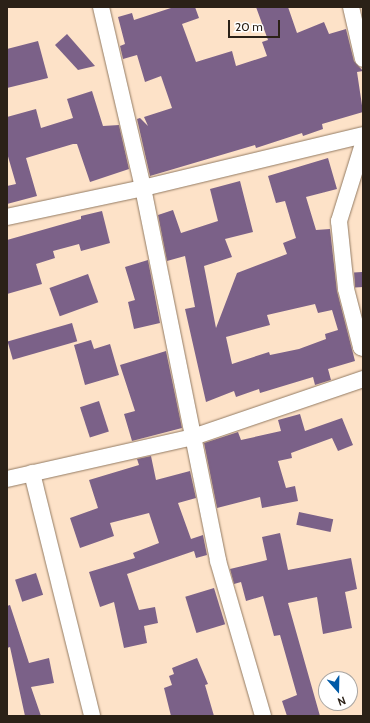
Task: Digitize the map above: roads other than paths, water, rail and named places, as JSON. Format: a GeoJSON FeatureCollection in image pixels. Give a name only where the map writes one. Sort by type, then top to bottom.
{"type":"FeatureCollection","features":[{"type":"Feature","properties":{"kind":"street"},"geometry":{"type":"LineString","coordinates":[[101,7],[143,188],[218,561],[262,716]]}},
{"type":"Feature","properties":{"kind":"street"},"geometry":{"type":"LineString","coordinates":[[351,7],[363,59]]}},
{"type":"Feature","properties":{"kind":"street"},"geometry":{"type":"LineString","coordinates":[[7,217],[143,188],[363,135]]}},
{"type":"Feature","properties":{"kind":"street"},"geometry":{"type":"LineString","coordinates":[[363,144],[339,221],[346,289],[361,347],[363,348]]}},
{"type":"Feature","properties":{"kind":"street"},"geometry":{"type":"LineString","coordinates":[[7,479],[193,437],[363,379]]}},
{"type":"Feature","properties":{"kind":"street"},"geometry":{"type":"LineString","coordinates":[[32,473],[92,716]]}}]}
